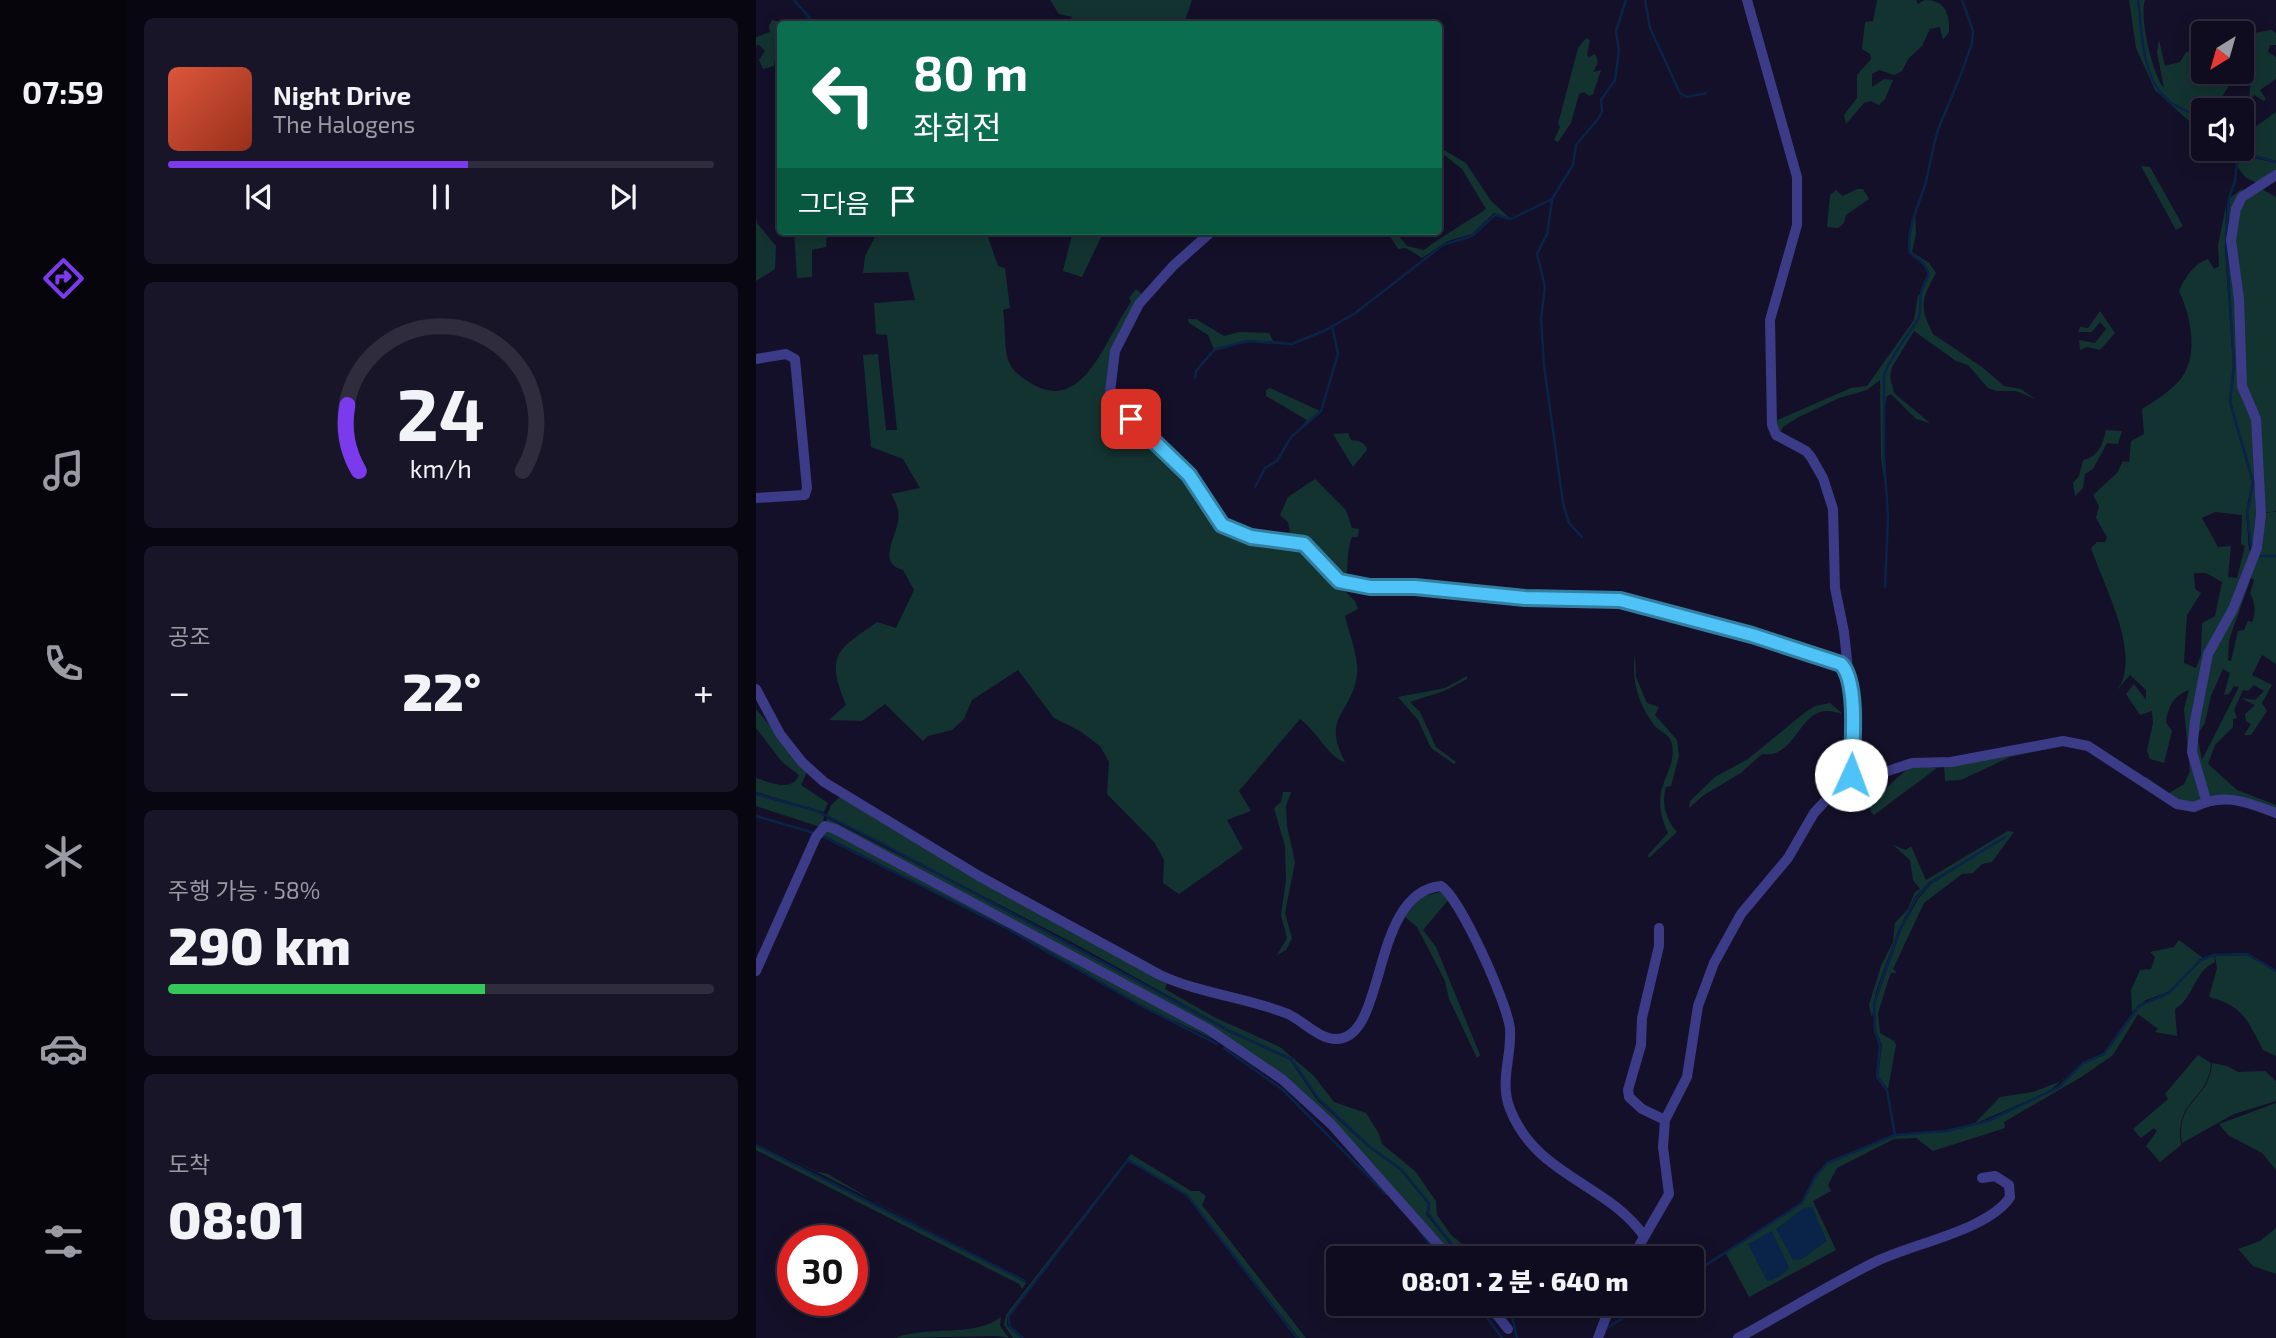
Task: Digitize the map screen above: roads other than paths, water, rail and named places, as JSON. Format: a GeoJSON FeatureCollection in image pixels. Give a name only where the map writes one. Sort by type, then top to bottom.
{"type":"FeatureCollection","features":[{"type":"Feature","properties":{"kind":"street"},"geometry":{"type":"LineString","coordinates":[[1747,0],[1797,177],[1797,225],[1770,320],[1772,425],[1776,435],[1806,451],[1829,493],[1835,526],[1835,588],[1844,632],[1853,725],[1849,784]]}},
{"type":"Feature","properties":{"kind":"street"},"geometry":{"type":"LineString","coordinates":[[2206,800],[2192,752],[2195,721],[2208,654],[2233,609],[2257,548],[2261,516],[2256,419],[2242,386],[2239,299],[2231,240],[2236,209],[2242,197],[2276,174]]}},
{"type":"Feature","properties":{"kind":"street"},"geometry":{"type":"LineString","coordinates":[[1208,235],[1173,266],[1139,304],[1115,351],[1108,384],[1118,405],[1144,434],[1189,475],[1222,525],[1251,537],[1304,544],[1339,581],[1345,583],[1525,598],[1620,600],[1752,635],[1822,657],[1847,671]]}},
{"type":"Feature","properties":{"kind":"street"},"geometry":{"type":"LineString","coordinates":[[756,359],[786,354],[795,359],[807,488],[805,495],[756,498]]}},
{"type":"Feature","properties":{"kind":"street"},"geometry":{"type":"LineString","coordinates":[[756,689],[780,734],[802,762],[843,795],[1003,889],[1160,975],[1185,987],[1289,1014],[1336,1039],[1348,1036],[1365,1017],[1387,945],[1406,906],[1425,891],[1441,886],[1446,889],[1474,934],[1510,1026],[1505,1091],[1516,1122],[1547,1161],[1611,1203],[1636,1224],[1644,1236]]}},
{"type":"Feature","properties":{"kind":"street"},"geometry":{"type":"LineString","coordinates":[[1639,1246],[1661,1213],[1669,1194],[1663,1147],[1665,1120],[1687,1077],[1699,1006],[1723,942],[1741,914],[1788,858],[1821,804],[1849,784],[1912,763],[1951,762],[2063,741],[2088,747],[2177,804],[2194,807],[2206,800],[2226,799],[2276,813]]}},
{"type":"Feature","properties":{"kind":"street"},"geometry":{"type":"LineString","coordinates":[[756,971],[816,837],[825,826],[835,829],[1208,1029],[1283,1080],[1331,1124],[1439,1246]]}},
{"type":"Feature","properties":{"kind":"street"},"geometry":{"type":"LineString","coordinates":[[1659,928],[1659,946],[1642,1018],[1641,1045],[1628,1090],[1629,1097],[1642,1109],[1665,1120]]}},
{"type":"Feature","properties":{"kind":"street"},"geometry":{"type":"LineString","coordinates":[[1738,1338],[1873,1263],[1979,1221],[1998,1209],[2010,1197],[2009,1185],[1995,1176],[1982,1178]]}},
{"type":"Feature","properties":{"kind":"street"},"geometry":{"type":"LineString","coordinates":[[1498,1316],[1508,1329]]}},
{"type":"Feature","properties":{"kind":"street"},"geometry":{"type":"LineString","coordinates":[[1598,1338],[1606,1316]]}},
{"type":"Feature","properties":{"kind":"water"},"geometry":{"type":"Polygon","coordinates":[[[1812,1207],[1827,1241],[1802,1259],[1793,1260],[1776,1229],[1804,1208],[1812,1207]]]}},
{"type":"Feature","properties":{"kind":"water"},"geometry":{"type":"Polygon","coordinates":[[[1772,1231],[1789,1267],[1780,1276],[1767,1281],[1748,1244],[1772,1231]]]}},
{"type":"Feature","properties":{"kind":"waterway"},"geometry":{"type":"LineString","coordinates":[[794,0],[812,21]]}},
{"type":"Feature","properties":{"kind":"waterway"},"geometry":{"type":"LineString","coordinates":[[1195,378],[1196,371],[1214,350],[1247,341],[1292,344],[1326,330],[1354,314],[1443,245],[1472,236],[1495,215],[1511,219],[1552,199],[1573,165],[1576,145],[1598,119],[1602,112],[1601,100],[1615,80],[1619,51],[1616,31],[1626,0]]}},
{"type":"Feature","properties":{"kind":"waterway"},"geometry":{"type":"LineString","coordinates":[[1645,0],[1650,28],[1680,93],[1687,97],[1706,93]]}},
{"type":"Feature","properties":{"kind":"waterway"},"geometry":{"type":"LineString","coordinates":[[1885,587],[1888,517],[1884,456],[1884,376],[1894,355],[1919,318],[1920,297],[1929,274],[1924,264],[1910,253],[1909,244],[1913,219],[1927,177],[1938,130],[1972,42],[1973,31],[1962,0]]}},
{"type":"Feature","properties":{"kind":"waterway"},"geometry":{"type":"LineString","coordinates":[[2138,0],[2144,54],[2153,80],[2169,101],[2191,113]]}},
{"type":"Feature","properties":{"kind":"waterway"},"geometry":{"type":"LineString","coordinates":[[2254,156],[2276,162]]}},
{"type":"Feature","properties":{"kind":"waterway"},"geometry":{"type":"LineString","coordinates":[[2237,161],[2235,181],[2229,198],[2226,238],[2234,365],[2230,402],[2253,482],[2247,513],[2252,552]]}},
{"type":"Feature","properties":{"kind":"waterway"},"geometry":{"type":"LineString","coordinates":[[1552,201],[1547,234],[1537,254],[1545,287],[1541,318],[1544,365],[1563,503],[1569,523],[1582,537]]}},
{"type":"Feature","properties":{"kind":"waterway"},"geometry":{"type":"LineString","coordinates":[[1255,487],[1265,468],[1277,461],[1291,437],[1321,411],[1338,354],[1332,326]]}},
{"type":"Feature","properties":{"kind":"waterway"},"geometry":{"type":"LineString","coordinates":[[2258,556],[2276,556]]}},
{"type":"Feature","properties":{"kind":"waterway"},"geometry":{"type":"LineString","coordinates":[[756,794],[817,811],[1230,1031],[1291,1059],[1319,1099],[1369,1146],[1401,1169],[1429,1203],[1428,1213],[1453,1246]]}},
{"type":"Feature","properties":{"kind":"waterway"},"geometry":{"type":"LineString","coordinates":[[756,816],[814,833]]}},
{"type":"Feature","properties":{"kind":"waterway"},"geometry":{"type":"LineString","coordinates":[[822,836],[1008,929],[1140,1005],[1217,1044]]}},
{"type":"Feature","properties":{"kind":"waterway"},"geometry":{"type":"LineString","coordinates":[[1895,1135],[1887,1090],[1877,1077],[1880,1045],[1875,1031],[1874,1003],[1900,929],[1916,898],[1930,883],[2005,837]]}},
{"type":"Feature","properties":{"kind":"waterway"},"geometry":{"type":"LineString","coordinates":[[1704,1266],[1802,1203],[1815,1177],[1827,1163],[1895,1135],[1946,1131],[1988,1121],[2059,1087],[2083,1063],[2104,1054],[2139,1006],[2169,993],[2200,960],[2214,955],[2247,954],[2276,971]]}},
{"type":"Feature","properties":{"kind":"waterway"},"geometry":{"type":"LineString","coordinates":[[1224,1048],[1283,1090],[1386,1194]]}},
{"type":"Feature","properties":{"kind":"waterway"},"geometry":{"type":"LineString","coordinates":[[756,1145],[1025,1281]]}},
{"type":"Feature","properties":{"kind":"waterway"},"geometry":{"type":"LineString","coordinates":[[1023,1338],[1010,1327],[1008,1317],[1128,1160],[1187,1195],[1297,1338]]}},
{"type":"Feature","properties":{"kind":"waterway"},"geometry":{"type":"LineString","coordinates":[[1419,1230],[1431,1246]]}},
{"type":"Feature","properties":{"kind":"waterway"},"geometry":{"type":"LineString","coordinates":[[1486,1316],[1502,1338]]}},
{"type":"Feature","properties":{"kind":"waterway"},"geometry":{"type":"LineString","coordinates":[[1512,1316],[1517,1338]]}},
{"type":"Feature","properties":{"kind":"waterway"},"geometry":{"type":"LineString","coordinates":[[1607,1328],[1626,1316]]}}]}
